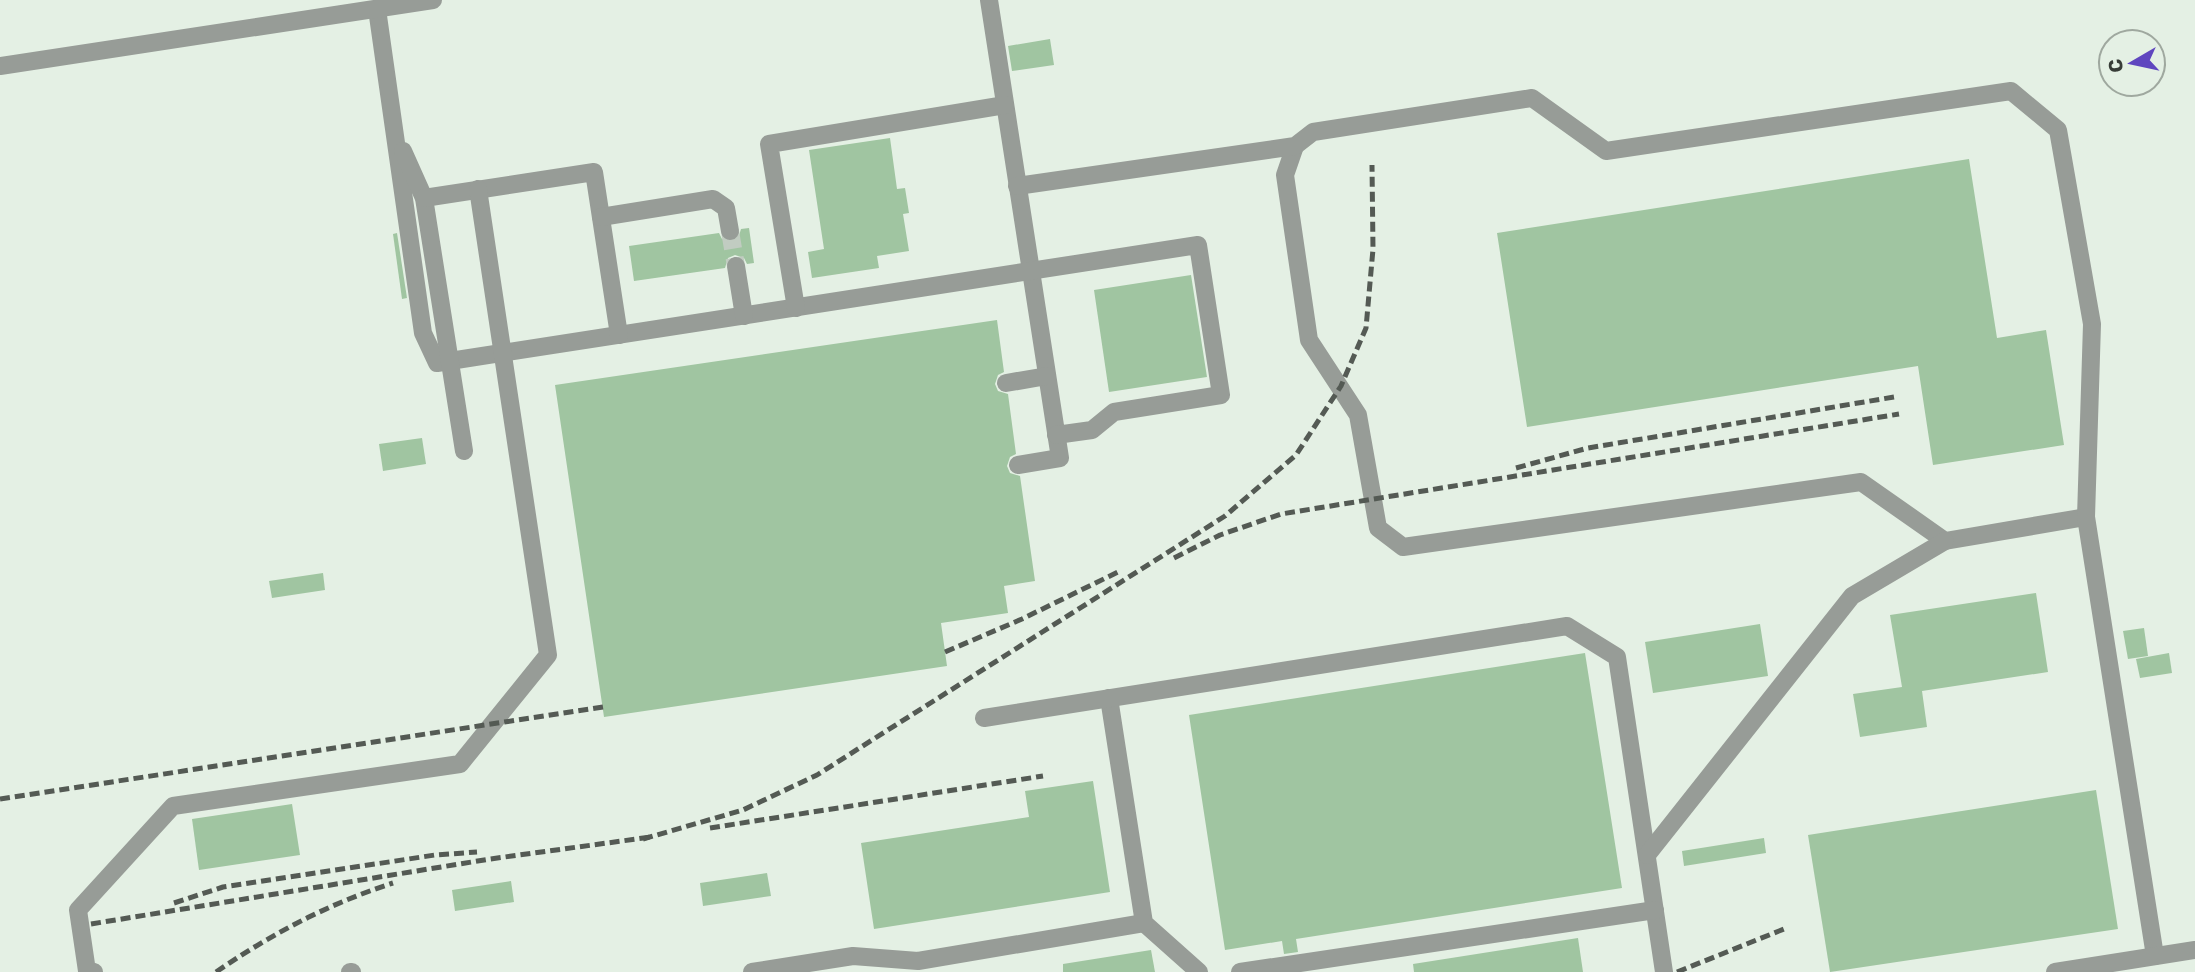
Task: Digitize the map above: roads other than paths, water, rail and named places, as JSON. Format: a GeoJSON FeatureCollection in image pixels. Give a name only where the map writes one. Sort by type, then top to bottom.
{"type":"FeatureCollection","features":[{"type":"Feature","properties":{"kind":"street"},"geometry":{"type":"LineString","coordinates":[[0,66],[433,0]]}},
{"type":"Feature","properties":{"kind":"street"},"geometry":{"type":"LineString","coordinates":[[989,0],[1060,458],[1018,465]]}},
{"type":"Feature","properties":{"kind":"street"},"geometry":{"type":"LineString","coordinates":[[377,9],[423,333],[437,363],[1198,245],[1221,396],[1114,412],[1092,430],[1056,435]]}},
{"type":"Feature","properties":{"kind":"street"},"geometry":{"type":"LineString","coordinates":[[1017,186],[1295,146],[1313,132],[1532,98],[1606,151],[2011,91],[2058,130],[2092,324],[2086,517],[2155,956]]}},
{"type":"Feature","properties":{"kind":"street"},"geometry":{"type":"LineString","coordinates":[[796,308],[769,144],[1005,105]]}},
{"type":"Feature","properties":{"kind":"street"},"geometry":{"type":"LineString","coordinates":[[394,131],[424,198],[464,451]]}},
{"type":"Feature","properties":{"kind":"street"},"geometry":{"type":"LineString","coordinates":[[1295,146],[1285,175],[1309,340],[1357,415],[1378,528],[1403,547],[1861,482],[1945,541]]}},
{"type":"Feature","properties":{"kind":"street"},"geometry":{"type":"LineString","coordinates":[[424,198],[594,172],[619,335]]}},
{"type":"Feature","properties":{"kind":"street"},"geometry":{"type":"LineString","coordinates":[[94,972],[87,971],[78,910],[173,806],[460,764],[548,655],[478,189]]}},
{"type":"Feature","properties":{"kind":"street"},"geometry":{"type":"LineString","coordinates":[[601,217],[713,199],[726,208],[730,231]]}},
{"type":"Feature","properties":{"kind":"street"},"geometry":{"type":"LineString","coordinates":[[736,266],[744,316]]}},
{"type":"Feature","properties":{"kind":"street"},"geometry":{"type":"LineString","coordinates":[[1006,383],[1047,376]]}},
{"type":"Feature","properties":{"kind":"street"},"geometry":{"type":"LineString","coordinates":[[1647,855],[1852,596],[1945,541],[2086,517]]}},
{"type":"Feature","properties":{"kind":"street"},"geometry":{"type":"LineString","coordinates":[[984,718],[1567,626],[1617,657],[1664,972]]}},
{"type":"Feature","properties":{"kind":"street"},"geometry":{"type":"LineString","coordinates":[[1109,698],[1144,923],[1199,972]]}},
{"type":"Feature","properties":{"kind":"street"},"geometry":{"type":"LineString","coordinates":[[1240,972],[1655,910]]}},
{"type":"Feature","properties":{"kind":"street"},"geometry":{"type":"LineString","coordinates":[[752,972],[853,956],[918,961],[1144,923]]}},
{"type":"Feature","properties":{"kind":"street"},"geometry":{"type":"LineString","coordinates":[[2055,972],[2195,950]]}},
{"type":"Feature","properties":{"kind":"tunnel"},"geometry":{"type":"LineString","coordinates":[[730,231],[736,266]]}},
{"type":"Feature","properties":{"kind":"railway"},"geometry":{"type":"LineString","coordinates":[[643,839],[743,810],[817,775],[1225,516],[1296,455],[1341,386],[1366,328],[1373,249],[1372,165]]}},
{"type":"Feature","properties":{"kind":"railway"},"geometry":{"type":"LineString","coordinates":[[1516,468],[1588,448],[1894,397]]}},
{"type":"Feature","properties":{"kind":"railway"},"geometry":{"type":"LineString","coordinates":[[1174,558],[1220,535],[1281,514],[1899,414]]}},
{"type":"Feature","properties":{"kind":"railway"},"geometry":{"type":"LineString","coordinates":[[945,652],[1022,619],[1120,571]]}},
{"type":"Feature","properties":{"kind":"railway"},"geometry":{"type":"LineString","coordinates":[[0,799],[603,707]]}},
{"type":"Feature","properties":{"kind":"railway"},"geometry":{"type":"LineString","coordinates":[[710,828],[1043,776]]}},
{"type":"Feature","properties":{"kind":"railway"},"geometry":{"type":"LineString","coordinates":[[91,924],[490,859],[651,837]]}},
{"type":"Feature","properties":{"kind":"railway"},"geometry":{"type":"LineString","coordinates":[[174,903],[223,887],[435,855],[477,852]]}},
{"type":"Feature","properties":{"kind":"railway"},"geometry":{"type":"LineString","coordinates":[[216,972],[302,921],[346,900],[393,883]]}},
{"type":"Feature","properties":{"kind":"railway"},"geometry":{"type":"LineString","coordinates":[[1677,972],[1784,929]]}}]}
